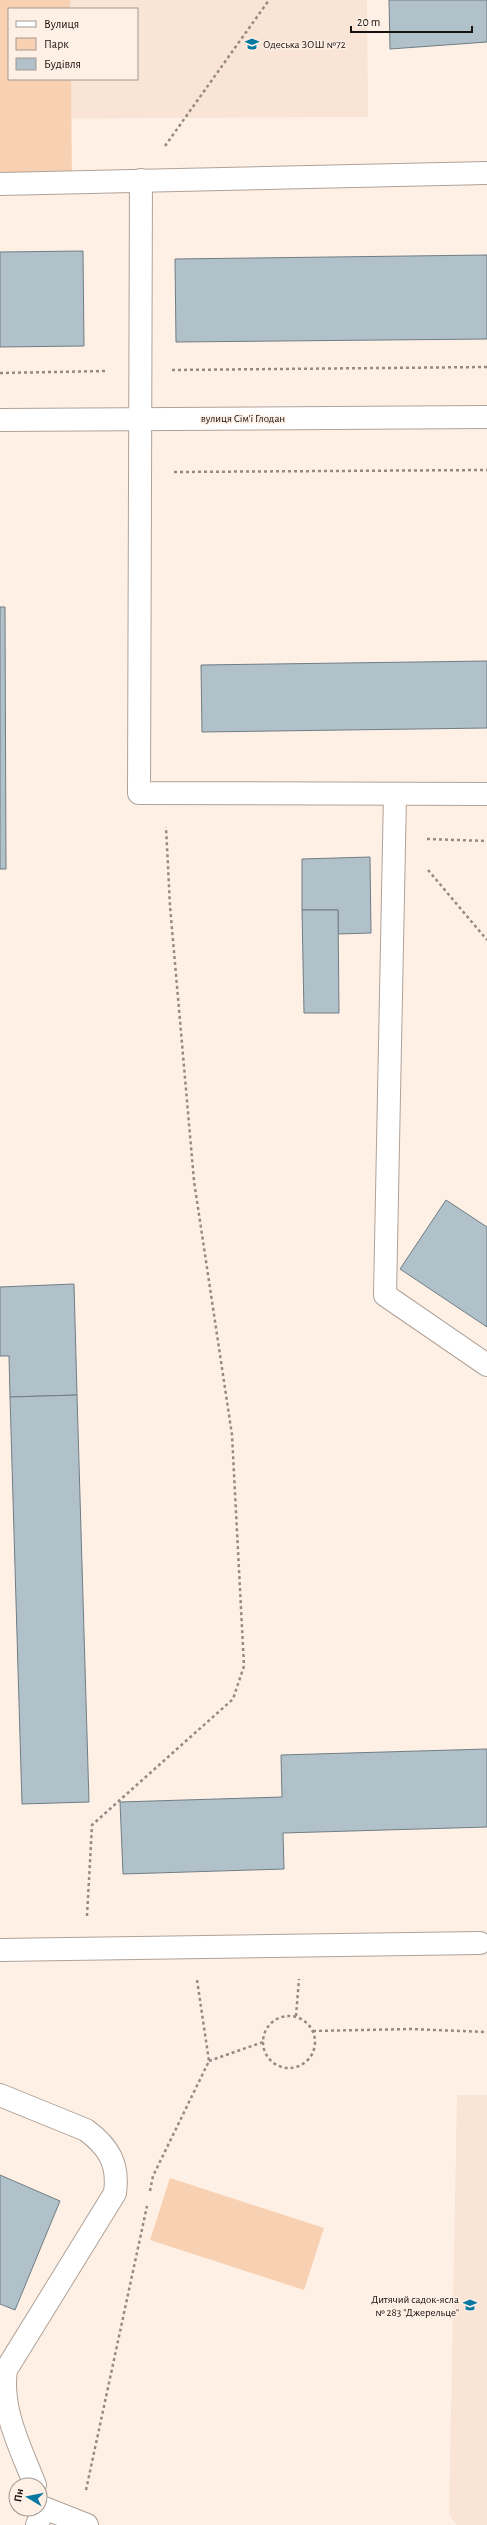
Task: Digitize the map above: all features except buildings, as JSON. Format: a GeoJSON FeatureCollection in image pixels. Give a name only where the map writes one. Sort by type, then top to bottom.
{"type":"FeatureCollection","features":[{"type":"Feature","properties":{"kind":"street"},"geometry":{"type":"LineString","coordinates":[[0,184],[487,173]]}},
{"type":"Feature","properties":{"kind":"street"},"geometry":{"type":"LineString","coordinates":[[141,180],[139,793],[487,794]]}},
{"type":"Feature","properties":{"kind":"street","name":"вулиця Сім'ї Глодан"},"geometry":{"type":"LineString","coordinates":[[0,420],[487,417]]}},
{"type":"Feature","properties":{"kind":"street"},"geometry":{"type":"LineString","coordinates":[[395,794],[385,1295],[487,1365]]}},
{"type":"Feature","properties":{"kind":"street"},"geometry":{"type":"LineString","coordinates":[[0,1950],[480,1943]]}},
{"type":"Feature","properties":{"kind":"street"},"geometry":{"type":"LineString","coordinates":[[0,2094],[86,2130],[98,2139],[108,2150],[115,2163],[117,2178],[115,2193],[6,2370],[2,2386],[4,2402],[32,2477]]}},
{"type":"Feature","properties":{"kind":"street"},"geometry":{"type":"LineString","coordinates":[[48,2513],[83,2524]]}},
{"type":"Feature","properties":{"kind":"path"},"geometry":{"type":"LineString","coordinates":[[141,180],[268,0]]}},
{"type":"Feature","properties":{"kind":"path"},"geometry":{"type":"LineString","coordinates":[[0,373],[487,368]]}},
{"type":"Feature","properties":{"kind":"path"},"geometry":{"type":"LineString","coordinates":[[140,472],[487,470]]}},
{"type":"Feature","properties":{"kind":"path"},"geometry":{"type":"LineString","coordinates":[[86,1949],[92,1825],[233,1699],[244,1666],[232,1435],[194,1181],[170,906],[165,794]]}},
{"type":"Feature","properties":{"kind":"path"},"geometry":{"type":"LineString","coordinates":[[394,838],[487,841]]}},
{"type":"Feature","properties":{"kind":"path"},"geometry":{"type":"LineString","coordinates":[[394,838],[420,862],[487,940]]}},
{"type":"Feature","properties":{"kind":"path"},"geometry":{"type":"LineString","coordinates":[[296,2016],[302,1946]]}},
{"type":"Feature","properties":{"kind":"path"},"geometry":{"type":"LineString","coordinates":[[83,2524],[153,2176],[209,2061],[192,1947]]}},
{"type":"Feature","properties":{"kind":"path"},"geometry":{"type":"LineString","coordinates":[[286,2016],[296,2016],[309,2024],[316,2042],[313,2054],[305,2063],[295,2068],[283,2068],[273,2062],[265,2053],[263,2042],[270,2024],[286,2016]]}},
{"type":"Feature","properties":{"kind":"path"},"geometry":{"type":"LineString","coordinates":[[313,2031],[409,2029],[487,2032]]}},
{"type":"Feature","properties":{"kind":"path"},"geometry":{"type":"LineString","coordinates":[[209,2061],[263,2042]]}},
{"type":"Feature","properties":{"kind":"shaded area","name":"Одеська ЗОШ №72"},"geometry":{"type":"Polygon","coordinates":[[[0,0],[367,0],[368,117],[0,119],[0,0]]]}},
{"type":"Feature","properties":{"kind":"shaded area","name":"Дитячий садок-ясла № 283 \"Джерельце\""},"geometry":{"type":"Polygon","coordinates":[[[457,2095],[487,2095],[487,2525],[457,2525],[449,2515],[457,2095]]]}},
{"type":"Feature","properties":{"kind":"green space"},"geometry":{"type":"Polygon","coordinates":[[[0,0],[70,0],[70,8],[8,8],[8,80],[71,80],[72,182],[0,184],[0,0]]]}},
{"type":"Feature","properties":{"kind":"green space"},"geometry":{"type":"Polygon","coordinates":[[[170,2178],[324,2228],[304,2290],[150,2240],[170,2178]]]}},
{"type":"Feature","properties":{"kind":"place","name":"Одеська ЗОШ №72"},"geometry":{"type":"Point","coordinates":[252,44]}},
{"type":"Feature","properties":{"kind":"place","name":"Дитячий садок-ясла № 283 \"Джерельце\""},"geometry":{"type":"Point","coordinates":[470,2305]}}]}
